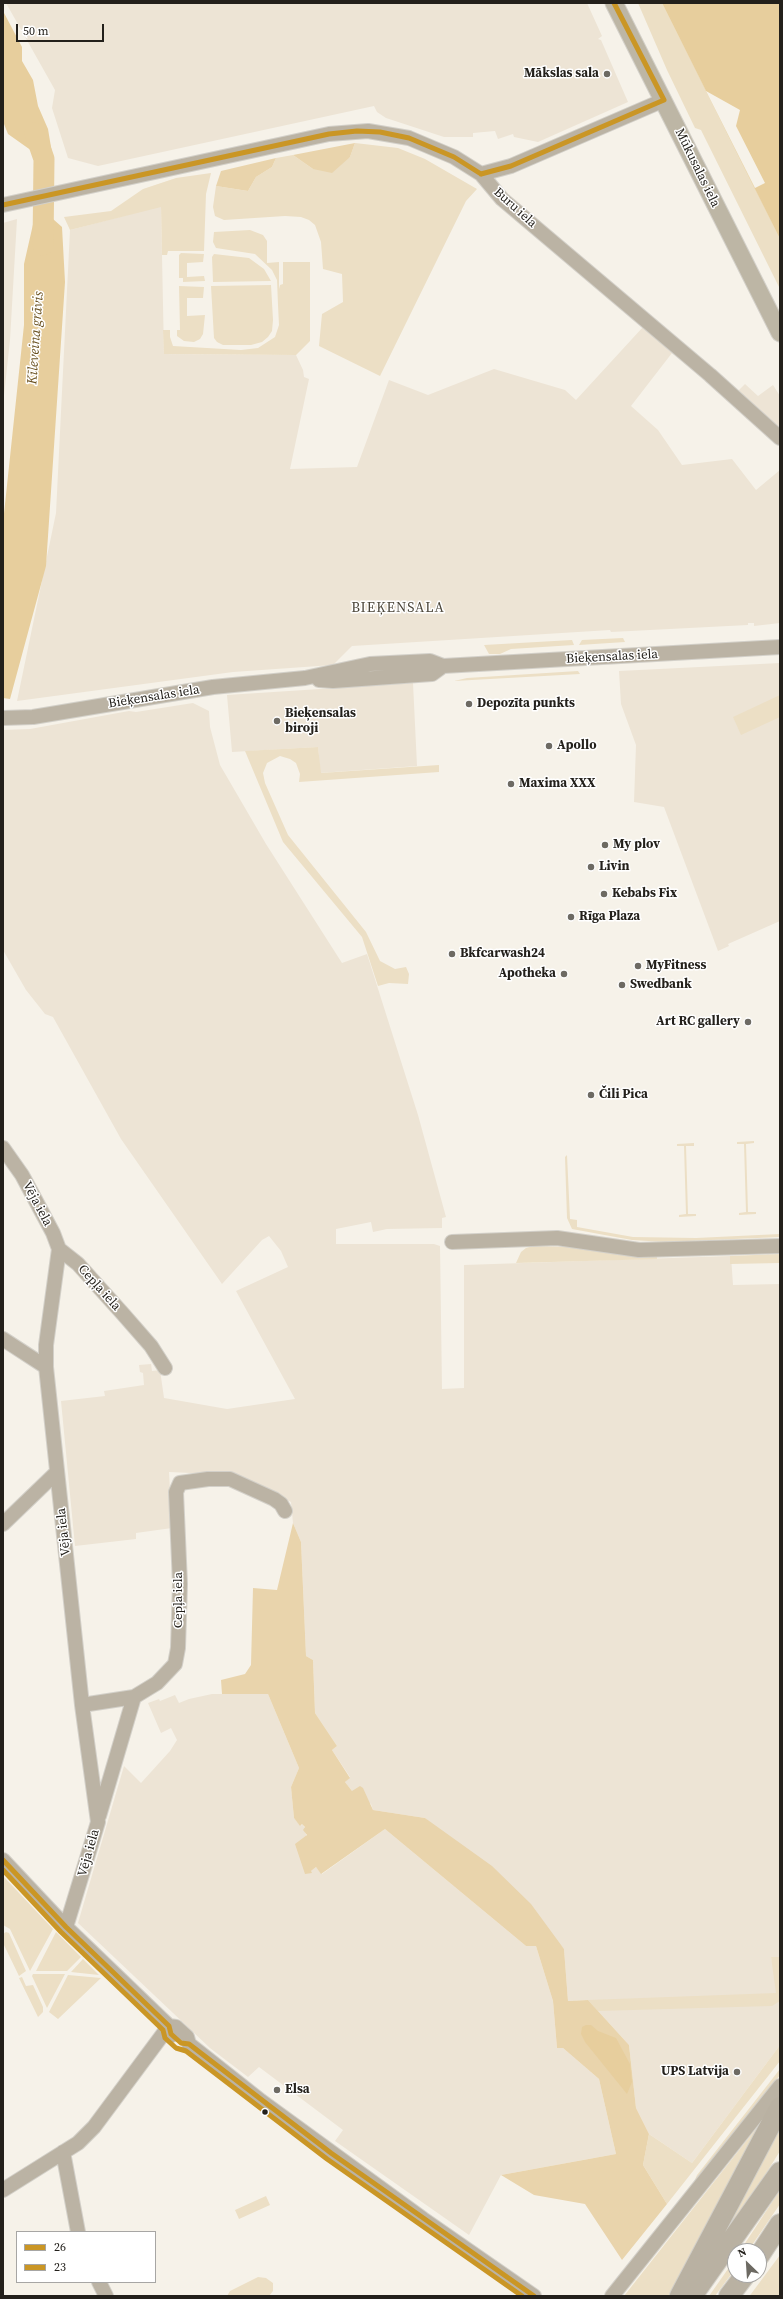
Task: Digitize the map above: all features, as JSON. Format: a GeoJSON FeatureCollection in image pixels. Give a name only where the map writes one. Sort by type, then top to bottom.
{"type":"FeatureCollection","features":[{"type":"Feature","properties":{"kind":"highway"},"geometry":{"type":"LineString","coordinates":[[680,2296],[780,2107]]}},
{"type":"Feature","properties":{"kind":"highway"},"geometry":{"type":"LineString","coordinates":[[692,2296],[742,2229],[780,2172]]}},
{"type":"Feature","properties":{"kind":"highway"},"geometry":{"type":"LineString","coordinates":[[767,2245],[780,2224]]}},
{"type":"Feature","properties":{"kind":"highway"},"geometry":{"type":"LineString","coordinates":[[767,2248],[780,2235]]}},
{"type":"Feature","properties":{"kind":"highway"},"geometry":{"type":"LineString","coordinates":[[729,2296],[739,2283]]}},
{"type":"Feature","properties":{"kind":"main road","name":"Mūkusalas iela"},"geometry":{"type":"LineString","coordinates":[[614,3],[780,333]]}},
{"type":"Feature","properties":{"kind":"street"},"geometry":{"type":"LineString","coordinates":[[481,174],[511,166],[664,100]]}},
{"type":"Feature","properties":{"kind":"street","name":"Buru iela"},"geometry":{"type":"LineString","coordinates":[[3,205],[329,134],[357,131],[380,132],[409,138],[454,157],[481,174],[502,199],[693,360],[780,438]]}},
{"type":"Feature","properties":{"kind":"street","name":"Bieķensalas iela"},"geometry":{"type":"LineString","coordinates":[[3,718],[33,717],[213,687],[305,678],[370,664],[430,661],[443,666],[780,647]]}},
{"type":"Feature","properties":{"kind":"street","name":"Vēja iela"},"geometry":{"type":"LineString","coordinates":[[3,1148],[22,1175],[53,1233],[59,1249],[46,1345],[46,1367],[82,1706],[98,1822],[66,1927]]}},
{"type":"Feature","properties":{"kind":"street"},"geometry":{"type":"LineString","coordinates":[[452,1242],[557,1238],[639,1250],[780,1246]]}},
{"type":"Feature","properties":{"kind":"street","name":"Cepļa iela"},"geometry":{"type":"LineString","coordinates":[[59,1249],[78,1264],[123,1314],[151,1346],[165,1368]]}},
{"type":"Feature","properties":{"kind":"street"},"geometry":{"type":"LineString","coordinates":[[3,1339],[46,1367]]}},
{"type":"Feature","properties":{"kind":"street"},"geometry":{"type":"LineString","coordinates":[[3,1524],[57,1472]]}},
{"type":"Feature","properties":{"kind":"street","name":"Cepļa iela"},"geometry":{"type":"LineString","coordinates":[[82,1706],[134,1697],[157,1683],[175,1664],[178,1648],[180,1584],[176,1492],[180,1483],[208,1479],[230,1479],[274,1499],[281,1504],[285,1511]]}},
{"type":"Feature","properties":{"kind":"street"},"geometry":{"type":"LineString","coordinates":[[98,1822],[134,1697]]}},
{"type":"Feature","properties":{"kind":"street"},"geometry":{"type":"LineString","coordinates":[[3,1860],[66,1927],[169,2026],[176,2027],[187,2037],[189,2044],[261,2102],[313,2140],[534,2296]]}},
{"type":"Feature","properties":{"kind":"street"},"geometry":{"type":"LineString","coordinates":[[3,2190],[78,2143],[94,2127],[169,2026]]}},
{"type":"Feature","properties":{"kind":"street"},"geometry":{"type":"LineString","coordinates":[[612,2296],[780,2086]]}},
{"type":"Feature","properties":{"kind":"street"},"geometry":{"type":"LineString","coordinates":[[63,2152],[78,2231]]}},
{"type":"Feature","properties":{"kind":"street"},"geometry":{"type":"LineString","coordinates":[[100,2283],[106,2296]]}},
{"type":"Feature","properties":{"kind":"shaded area"},"geometry":{"type":"Polygon","coordinates":[[[6,3],[587,3],[602,36],[598,39],[601,40],[628,102],[538,142],[514,137],[513,134],[498,139],[495,131],[473,133],[473,137],[444,137],[386,118],[377,112],[374,106],[98,166],[68,158],[52,108],[55,90],[6,3]]]}},
{"type":"Feature","properties":{"kind":"shaded area"},"geometry":{"type":"Polygon","coordinates":[[[638,3],[662,3],[755,188],[780,239],[780,289],[701,130],[695,128],[667,70],[638,3]]]}},
{"type":"Feature","properties":{"kind":"shaded area"},"geometry":{"type":"Polygon","coordinates":[[[355,143],[398,148],[425,159],[477,189],[466,201],[380,376],[319,346],[322,314],[343,302],[342,274],[323,269],[321,242],[315,225],[309,220],[301,217],[285,216],[224,220],[215,216],[213,207],[216,186],[248,191],[256,177],[272,167],[276,158],[293,155],[313,169],[350,157],[355,143]]]}},
{"type":"Feature","properties":{"kind":"shaded area"},"geometry":{"type":"Polygon","coordinates":[[[355,143],[350,157],[332,173],[313,169],[293,155],[355,143]]]}},
{"type":"Feature","properties":{"kind":"shaded area"},"geometry":{"type":"Polygon","coordinates":[[[276,158],[272,167],[256,177],[248,191],[216,186],[221,171],[276,158]]]}},
{"type":"Feature","properties":{"kind":"shaded area"},"geometry":{"type":"Polygon","coordinates":[[[211,173],[206,194],[204,251],[168,251],[167,255],[162,255],[161,207],[70,230],[64,217],[111,211],[143,189],[176,178],[211,173]]]}},
{"type":"Feature","properties":{"kind":"shaded area"},"geometry":{"type":"Polygon","coordinates":[[[161,206],[164,354],[296,355],[303,370],[304,377],[309,379],[290,469],[357,467],[389,380],[428,395],[494,369],[565,390],[576,400],[643,327],[672,353],[631,406],[658,430],[682,465],[732,459],[756,490],[780,470],[780,623],[754,626],[754,623],[748,623],[748,625],[611,632],[610,630],[352,646],[333,665],[233,672],[17,701],[56,513],[70,230],[161,206]]]}},
{"type":"Feature","properties":{"kind":"shaded area"},"geometry":{"type":"Polygon","coordinates":[[[17,219],[10,340],[3,405],[3,223],[17,219]]]}},
{"type":"Feature","properties":{"kind":"shaded area"},"geometry":{"type":"Polygon","coordinates":[[[250,230],[263,235],[267,241],[267,263],[279,262],[279,289],[280,285],[283,284],[283,262],[310,262],[310,341],[296,355],[164,354],[163,330],[170,330],[170,337],[173,346],[241,350],[258,348],[275,337],[279,325],[277,280],[272,270],[255,254],[216,248],[213,242],[214,232],[250,230]]]}},
{"type":"Feature","properties":{"kind":"shaded area"},"geometry":{"type":"Polygon","coordinates":[[[181,253],[204,254],[203,262],[187,263],[187,277],[204,276],[205,281],[183,282],[183,278],[179,278],[179,255],[181,253]]]}},
{"type":"Feature","properties":{"kind":"shaded area"},"geometry":{"type":"Polygon","coordinates":[[[214,254],[249,258],[264,269],[271,281],[213,282],[212,257],[214,254]]]}},
{"type":"Feature","properties":{"kind":"shaded area"},"geometry":{"type":"Polygon","coordinates":[[[271,285],[273,320],[272,331],[268,337],[262,342],[251,345],[223,345],[217,342],[214,338],[211,286],[271,285]]]}},
{"type":"Feature","properties":{"kind":"shaded area"},"geometry":{"type":"Polygon","coordinates":[[[179,286],[204,287],[203,298],[187,298],[187,316],[205,315],[203,334],[200,339],[194,342],[184,341],[177,336],[177,330],[180,330],[179,286]]]}},
{"type":"Feature","properties":{"kind":"shaded area"},"geometry":{"type":"Polygon","coordinates":[[[745,384],[758,396],[773,385],[780,396],[780,430],[737,392],[745,384]]]}},
{"type":"Feature","properties":{"kind":"shaded area"},"geometry":{"type":"Polygon","coordinates":[[[623,638],[625,642],[579,645],[582,640],[623,638]]]}},
{"type":"Feature","properties":{"kind":"shaded area"},"geometry":{"type":"Polygon","coordinates":[[[572,640],[574,645],[511,649],[500,654],[489,654],[484,645],[572,640]]]}},
{"type":"Feature","properties":{"kind":"shaded area"},"geometry":{"type":"Polygon","coordinates":[[[780,663],[780,921],[728,944],[729,946],[718,951],[664,807],[634,802],[636,745],[621,704],[619,671],[780,663]]]}},
{"type":"Feature","properties":{"kind":"shaded area"},"geometry":{"type":"Polygon","coordinates":[[[578,671],[580,674],[454,681],[467,678],[578,671]]]}},
{"type":"Feature","properties":{"kind":"shaded area"},"geometry":{"type":"Polygon","coordinates":[[[413,683],[417,766],[320,773],[318,747],[232,752],[227,695],[413,683]]]}},
{"type":"Feature","properties":{"kind":"shaded area"},"geometry":{"type":"Polygon","coordinates":[[[780,695],[780,717],[741,735],[733,717],[780,695]]]}},
{"type":"Feature","properties":{"kind":"shaded area"},"geometry":{"type":"Polygon","coordinates":[[[193,703],[209,711],[210,727],[220,765],[266,844],[342,963],[367,954],[418,1115],[446,1217],[442,1218],[442,1228],[387,1229],[373,1232],[371,1222],[336,1229],[336,1244],[434,1244],[440,1246],[442,1389],[464,1388],[464,1265],[731,1256],[733,1285],[780,1284],[780,1957],[771,1957],[780,1998],[780,2045],[692,2163],[649,2134],[636,2108],[629,2045],[588,2000],[568,2001],[564,1949],[425,1818],[373,1810],[371,1804],[352,1791],[345,1782],[350,1777],[332,1750],[337,1746],[315,1713],[313,1660],[306,1656],[301,1542],[293,1523],[291,1502],[271,1492],[213,1474],[169,1472],[172,1528],[136,1533],[136,1539],[75,1546],[61,1401],[105,1396],[104,1391],[144,1385],[143,1373],[140,1372],[139,1365],[151,1364],[152,1371],[160,1370],[164,1398],[227,1409],[295,1399],[236,1291],[288,1267],[281,1251],[269,1236],[262,1240],[222,1284],[121,1139],[53,1017],[45,1014],[26,990],[3,950],[3,730],[30,729],[129,711],[136,712],[193,703]]]}},
{"type":"Feature","properties":{"kind":"shaded area"},"geometry":{"type":"Polygon","coordinates":[[[318,747],[321,773],[439,765],[439,772],[299,782],[300,774],[296,763],[290,759],[280,756],[267,763],[263,773],[265,783],[288,835],[366,932],[380,961],[395,969],[406,967],[409,974],[408,984],[389,983],[378,986],[362,937],[283,842],[245,751],[318,747]]]}},
{"type":"Feature","properties":{"kind":"shaded area"},"geometry":{"type":"Polygon","coordinates":[[[754,1141],[754,1143],[746,1144],[748,1212],[756,1212],[756,1214],[739,1215],[739,1213],[746,1212],[744,1144],[737,1144],[737,1142],[754,1141]]]}},
{"type":"Feature","properties":{"kind":"shaded area"},"geometry":{"type":"Polygon","coordinates":[[[694,1143],[694,1146],[686,1146],[688,1214],[696,1214],[696,1216],[679,1217],[679,1215],[686,1214],[684,1146],[677,1146],[677,1144],[694,1143]]]}},
{"type":"Feature","properties":{"kind":"shaded area"},"geometry":{"type":"Polygon","coordinates":[[[567,1155],[570,1219],[577,1220],[577,1227],[633,1237],[696,1238],[780,1234],[780,1237],[665,1242],[632,1240],[572,1229],[567,1218],[565,1157],[567,1155]]]}},
{"type":"Feature","properties":{"kind":"shaded area"},"geometry":{"type":"Polygon","coordinates":[[[533,1246],[575,1247],[637,1257],[657,1257],[657,1259],[516,1263],[521,1252],[526,1248],[533,1246]]]}},
{"type":"Feature","properties":{"kind":"shaded area"},"geometry":{"type":"Polygon","coordinates":[[[780,1254],[780,1263],[730,1264],[730,1256],[780,1254]]]}},
{"type":"Feature","properties":{"kind":"shaded area"},"geometry":{"type":"Polygon","coordinates":[[[293,1523],[301,1542],[306,1656],[313,1660],[315,1713],[337,1746],[332,1750],[350,1778],[345,1782],[352,1791],[360,1786],[363,1788],[373,1810],[425,1818],[492,1866],[531,1904],[564,1949],[568,2001],[588,2000],[629,2045],[636,2108],[649,2134],[643,2165],[667,2204],[622,2260],[585,2204],[534,2195],[501,2175],[616,2154],[599,2079],[563,2048],[557,2048],[553,2001],[536,1946],[526,1946],[385,1829],[321,1874],[316,1867],[311,1871],[312,1873],[305,1874],[295,1844],[307,1835],[303,1830],[305,1827],[302,1824],[300,1826],[294,1818],[291,1787],[299,1768],[268,1694],[222,1694],[221,1680],[245,1674],[251,1665],[253,1588],[277,1590],[293,1523]]]}},
{"type":"Feature","properties":{"kind":"shaded area"},"geometry":{"type":"Polygon","coordinates":[[[212,1694],[268,1694],[299,1768],[291,1787],[294,1818],[301,1826],[302,1824],[305,1828],[311,1871],[316,1867],[322,1874],[385,1829],[526,1946],[536,1946],[553,2001],[557,2048],[563,2048],[599,2079],[616,2154],[501,2175],[469,2235],[335,2141],[343,2130],[259,2067],[248,2077],[210,2048],[78,1923],[124,1766],[141,1783],[170,1751],[177,1740],[171,1728],[161,1733],[148,1703],[159,1699],[160,1701],[175,1695],[179,1703],[189,1699],[212,1694]]]}},
{"type":"Feature","properties":{"kind":"shaded area"},"geometry":{"type":"Polygon","coordinates":[[[3,1876],[53,1929],[30,1971],[10,1929],[3,1925],[3,1876]]]}},
{"type":"Feature","properties":{"kind":"shaded area"},"geometry":{"type":"Polygon","coordinates":[[[6,1932],[9,1933],[26,1971],[19,1976],[3,1943],[3,1934],[6,1932]]]}},
{"type":"Feature","properties":{"kind":"shaded area"},"geometry":{"type":"Polygon","coordinates":[[[56,1932],[81,1957],[67,1971],[36,1971],[56,1932]]]}},
{"type":"Feature","properties":{"kind":"shaded area"},"geometry":{"type":"Polygon","coordinates":[[[771,1957],[780,1957],[780,2001],[772,2006],[598,2011],[588,2000],[776,1993],[771,1957]]]}},
{"type":"Feature","properties":{"kind":"shaded area"},"geometry":{"type":"Polygon","coordinates":[[[83,1959],[99,1975],[71,1972],[83,1959]]]}},
{"type":"Feature","properties":{"kind":"shaded area"},"geometry":{"type":"Polygon","coordinates":[[[33,1974],[65,1974],[47,2008],[32,1976],[33,1974]]]}},
{"type":"Feature","properties":{"kind":"shaded area"},"geometry":{"type":"Polygon","coordinates":[[[68,1975],[101,1978],[58,2019],[49,2012],[68,1975]]]}},
{"type":"Feature","properties":{"kind":"shaded area"},"geometry":{"type":"Polygon","coordinates":[[[22,1977],[26,1986],[33,1985],[43,2007],[43,2012],[38,2017],[19,1978],[22,1977]]]}},
{"type":"Feature","properties":{"kind":"shaded area"},"geometry":{"type":"Polygon","coordinates":[[[780,2045],[780,2061],[667,2204],[643,2165],[649,2134],[692,2163],[780,2045]]]}},
{"type":"Feature","properties":{"kind":"shaded area"},"geometry":{"type":"Polygon","coordinates":[[[780,2069],[780,2075],[765,2096],[694,2182],[697,2175],[780,2069]]]}},
{"type":"Feature","properties":{"kind":"shaded area"},"geometry":{"type":"Polygon","coordinates":[[[780,2119],[780,2151],[745,2207],[708,2259],[780,2119]]]}},
{"type":"Feature","properties":{"kind":"shaded area"},"geometry":{"type":"Polygon","coordinates":[[[762,2121],[670,2296],[624,2296],[725,2168],[762,2121]]]}},
{"type":"Feature","properties":{"kind":"shaded area"},"geometry":{"type":"Polygon","coordinates":[[[780,2190],[780,2204],[753,2243],[745,2243],[780,2190]]]}},
{"type":"Feature","properties":{"kind":"shaded area"},"geometry":{"type":"Polygon","coordinates":[[[266,2196],[270,2205],[239,2219],[235,2210],[266,2196]]]}},
{"type":"Feature","properties":{"kind":"shaded area"},"geometry":{"type":"Polygon","coordinates":[[[780,2255],[780,2296],[749,2296],[759,2283],[767,2283],[767,2272],[780,2255]]]}},
{"type":"Feature","properties":{"kind":"shaded area"},"geometry":{"type":"Polygon","coordinates":[[[727,2270],[727,2280],[715,2296],[709,2296],[727,2270]]]}},
{"type":"Feature","properties":{"kind":"shaded area"},"geometry":{"type":"Polygon","coordinates":[[[258,2277],[266,2278],[273,2283],[273,2291],[269,2296],[227,2296],[230,2291],[258,2277]]]}},
{"type":"Feature","properties":{"kind":"water"},"geometry":{"type":"Polygon","coordinates":[[[662,3],[780,3],[780,239],[662,3]]]}},
{"type":"Feature","properties":{"kind":"water"},"geometry":{"type":"Polygon","coordinates":[[[3,11],[22,47],[22,61],[33,80],[38,106],[48,129],[53,159],[38,159],[32,151],[8,134],[4,124],[3,11]]]}},
{"type":"Feature","properties":{"kind":"water"},"geometry":{"type":"Polygon","coordinates":[[[37,215],[52,215],[53,219],[62,227],[65,282],[46,566],[10,699],[3,698],[3,523],[24,325],[24,264],[34,220],[37,215]]]}},
{"type":"Feature","properties":{"kind":"water"},"geometry":{"type":"Polygon","coordinates":[[[591,2025],[598,2031],[616,2038],[630,2064],[632,2082],[627,2094],[585,2042],[581,2034],[582,2027],[591,2025]]]}},
{"type":"Feature","properties":{"kind":"pier"},"geometry":{"type":"Polygon","coordinates":[[[706,91],[740,110],[736,126],[765,183],[755,188],[706,91]]]}},
{"type":"Feature","properties":{"kind":"waterway","name":"Kīleveina grāvis"},"geometry":{"type":"LineString","coordinates":[[35,133],[44,159],[43,245]]}},
{"type":"Feature","properties":{"kind":"transit line","name":"26"},"geometry":{"type":"LineString","coordinates":[[614,3],[664,100]]}},
{"type":"Feature","properties":{"kind":"transit line","name":"26"},"geometry":{"type":"LineString","coordinates":[[481,174],[511,166],[664,100]]}},
{"type":"Feature","properties":{"kind":"transit line","name":"26"},"geometry":{"type":"LineString","coordinates":[[3,205],[329,134],[357,131],[380,132],[409,138],[454,157],[481,174]]}},
{"type":"Feature","properties":{"kind":"transit line","name":"26"},"geometry":{"type":"LineString","coordinates":[[3,1860],[66,1927],[169,2026],[171,2034],[181,2043],[189,2044],[331,2153],[534,2296]]}},
{"type":"Feature","properties":{"kind":"transit line","name":"23"},"geometry":{"type":"LineString","coordinates":[[3,1870],[61,1932],[163,2030],[165,2038],[176,2048],[186,2051],[327,2159],[522,2296]]}},
{"type":"Feature","properties":{"kind":"place","name":"Mākslas sala"},"geometry":{"type":"Point","coordinates":[607,74]}},
{"type":"Feature","properties":{"kind":"place","name":"Depozīta punkts"},"geometry":{"type":"Point","coordinates":[469,704]}},
{"type":"Feature","properties":{"kind":"place","name":"Bieķensalas biroji"},"geometry":{"type":"Point","coordinates":[277,721]}},
{"type":"Feature","properties":{"kind":"place","name":"Apollo"},"geometry":{"type":"Point","coordinates":[549,746]}},
{"type":"Feature","properties":{"kind":"place","name":"Maxima XXX"},"geometry":{"type":"Point","coordinates":[511,784]}},
{"type":"Feature","properties":{"kind":"place","name":"My plov"},"geometry":{"type":"Point","coordinates":[605,845]}},
{"type":"Feature","properties":{"kind":"place","name":"Livin"},"geometry":{"type":"Point","coordinates":[591,867]}},
{"type":"Feature","properties":{"kind":"place","name":"Kebabs Fix"},"geometry":{"type":"Point","coordinates":[604,894]}},
{"type":"Feature","properties":{"kind":"place","name":"Rīga Plaza"},"geometry":{"type":"Point","coordinates":[571,917]}},
{"type":"Feature","properties":{"kind":"place","name":"Bkfcarwash24"},"geometry":{"type":"Point","coordinates":[452,954]}},
{"type":"Feature","properties":{"kind":"place","name":"MyFitness"},"geometry":{"type":"Point","coordinates":[638,966]}},
{"type":"Feature","properties":{"kind":"place","name":"Apotheka"},"geometry":{"type":"Point","coordinates":[564,974]}},
{"type":"Feature","properties":{"kind":"place","name":"Swedbank"},"geometry":{"type":"Point","coordinates":[622,985]}},
{"type":"Feature","properties":{"kind":"place","name":"Art RC gallery"},"geometry":{"type":"Point","coordinates":[748,1022]}},
{"type":"Feature","properties":{"kind":"place","name":"Čili Pica"},"geometry":{"type":"Point","coordinates":[591,1095]}},
{"type":"Feature","properties":{"kind":"place","name":"UPS Latvija"},"geometry":{"type":"Point","coordinates":[737,2072]}},
{"type":"Feature","properties":{"kind":"place","name":"Elsa"},"geometry":{"type":"Point","coordinates":[277,2090]}},
{"type":"Feature","properties":{"kind":"district","name":"BIEĶENSALA"},"geometry":{"type":"Point","coordinates":[398,608]}}]}
